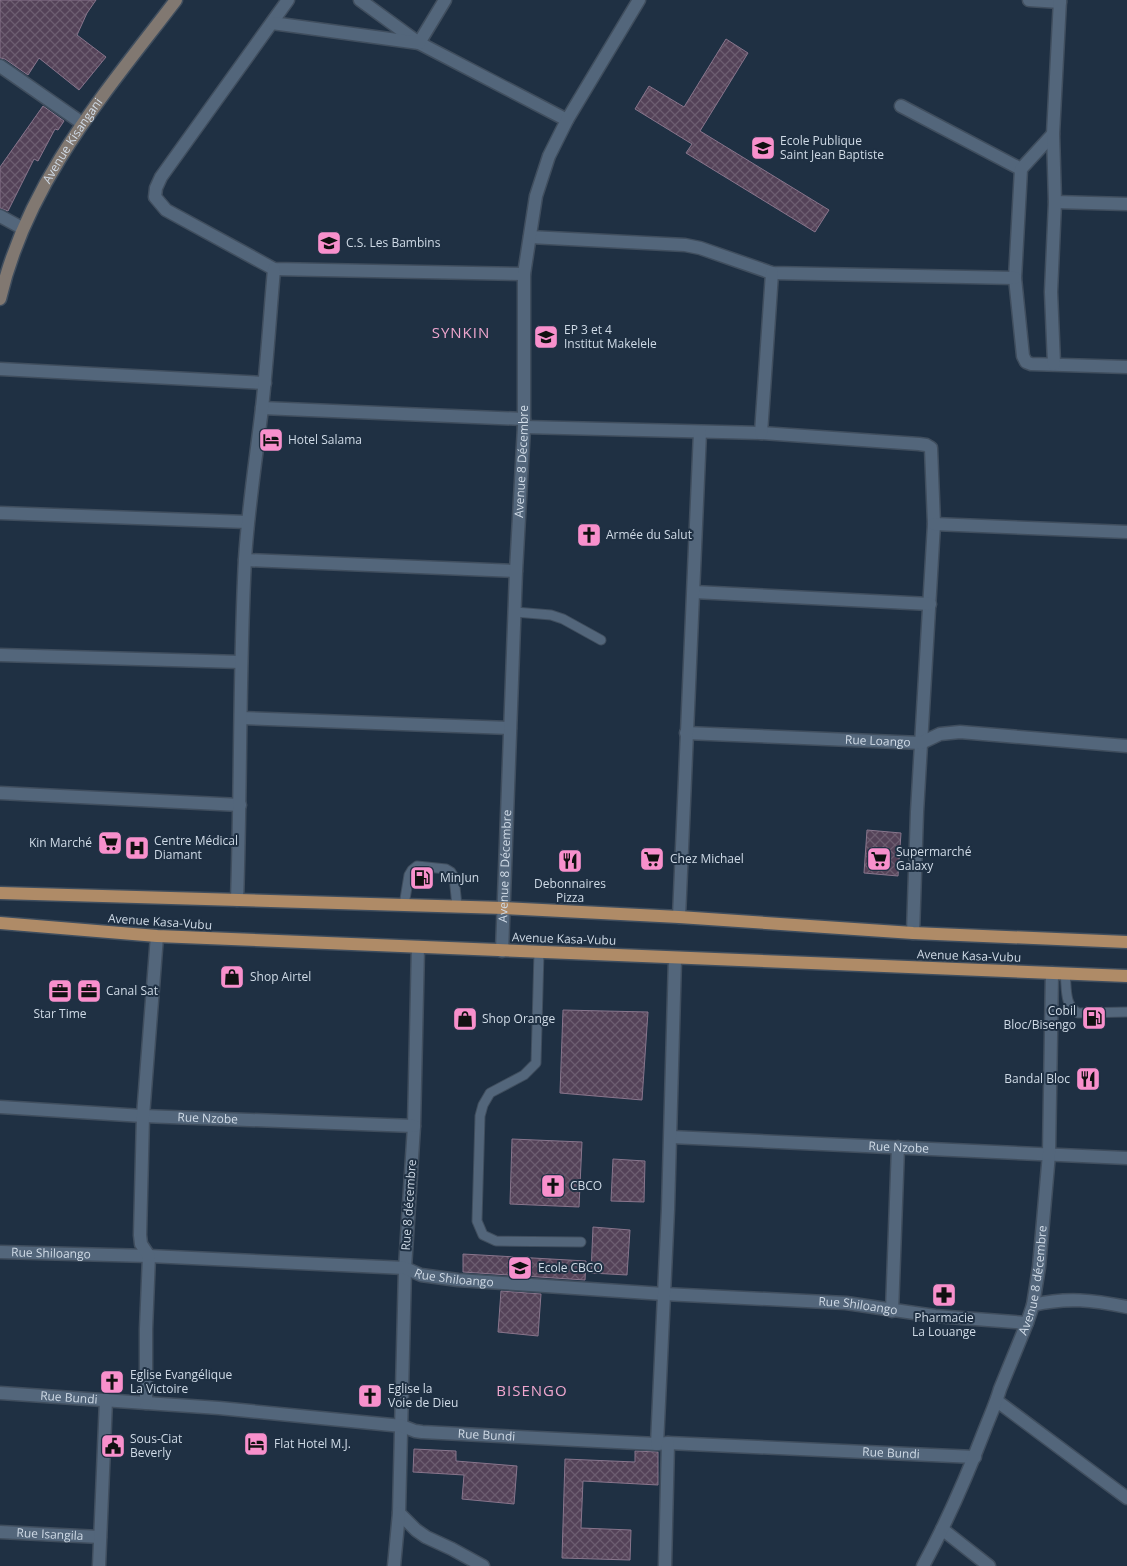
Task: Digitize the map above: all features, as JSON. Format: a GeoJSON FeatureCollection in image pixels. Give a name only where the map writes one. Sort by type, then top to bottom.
{"type":"FeatureCollection","features":[{"type":"Feature","properties":{"kind":"main road","name":"Avenue Kasa-Vubu"},"geometry":{"type":"LineString","coordinates":[[0,893],[504,908],[679,917],[913,933],[1127,942]]}},
{"type":"Feature","properties":{"kind":"main road","name":"Avenue Kasa-Vubu"},"geometry":{"type":"LineString","coordinates":[[0,923],[156,936],[1127,976]]}},
{"type":"Feature","properties":{"kind":"street","name":"Avenue Kisangani"},"geometry":{"type":"LineString","coordinates":[[0,299],[22,228],[47,179],[82,123],[176,0]]}},
{"type":"Feature","properties":{"kind":"street"},"geometry":{"type":"LineString","coordinates":[[288,0],[161,177],[156,188],[155,197],[166,210],[274,269],[524,274]]}},
{"type":"Feature","properties":{"kind":"street"},"geometry":{"type":"LineString","coordinates":[[360,0],[419,42],[567,120]]}},
{"type":"Feature","properties":{"kind":"street"},"geometry":{"type":"LineString","coordinates":[[419,42],[445,0]]}},
{"type":"Feature","properties":{"kind":"street","name":"Avenue 8 Décembre"},"geometry":{"type":"LineString","coordinates":[[502,950],[516,571],[524,423],[524,274],[540,179],[549,156],[567,120],[639,0]]}},
{"type":"Feature","properties":{"kind":"street"},"geometry":{"type":"LineString","coordinates":[[1029,0],[1060,1],[1053,134],[1055,202],[1051,292],[1054,364]]}},
{"type":"Feature","properties":{"kind":"street"},"geometry":{"type":"LineString","coordinates":[[272,23],[419,42]]}},
{"type":"Feature","properties":{"kind":"street"},"geometry":{"type":"LineString","coordinates":[[0,66],[82,123]]}},
{"type":"Feature","properties":{"kind":"street"},"geometry":{"type":"LineString","coordinates":[[901,106],[1021,169]]}},
{"type":"Feature","properties":{"kind":"street"},"geometry":{"type":"LineString","coordinates":[[1053,134],[1021,169],[1015,278],[1023,356],[1026,362],[1031,364],[1127,367]]}},
{"type":"Feature","properties":{"kind":"street"},"geometry":{"type":"LineString","coordinates":[[1055,202],[1127,204]]}},
{"type":"Feature","properties":{"kind":"street"},"geometry":{"type":"LineString","coordinates":[[0,216],[22,228]]}},
{"type":"Feature","properties":{"kind":"street"},"geometry":{"type":"LineString","coordinates":[[530,237],[685,245],[700,248],[772,273],[1015,278]]}},
{"type":"Feature","properties":{"kind":"street"},"geometry":{"type":"LineString","coordinates":[[237,900],[241,662],[247,522],[262,408],[274,269]]}},
{"type":"Feature","properties":{"kind":"street"},"geometry":{"type":"LineString","coordinates":[[761,433],[772,273]]}},
{"type":"Feature","properties":{"kind":"street"},"geometry":{"type":"LineString","coordinates":[[0,369],[264,384]]}},
{"type":"Feature","properties":{"kind":"street"},"geometry":{"type":"LineString","coordinates":[[262,408],[700,432],[761,433],[926,444],[931,448],[934,524],[917,812],[913,933]]}},
{"type":"Feature","properties":{"kind":"street"},"geometry":{"type":"LineString","coordinates":[[679,917],[700,432]]}},
{"type":"Feature","properties":{"kind":"street"},"geometry":{"type":"LineString","coordinates":[[0,513],[247,522]]}},
{"type":"Feature","properties":{"kind":"street"},"geometry":{"type":"LineString","coordinates":[[934,524],[1127,532]]}},
{"type":"Feature","properties":{"kind":"street"},"geometry":{"type":"LineString","coordinates":[[245,560],[516,571]]}},
{"type":"Feature","properties":{"kind":"street"},"geometry":{"type":"LineString","coordinates":[[694,592],[930,604]]}},
{"type":"Feature","properties":{"kind":"street"},"geometry":{"type":"LineString","coordinates":[[0,655],[241,662]]}},
{"type":"Feature","properties":{"kind":"street"},"geometry":{"type":"LineString","coordinates":[[241,718],[510,728]]}},
{"type":"Feature","properties":{"kind":"street","name":"Rue Loango"},"geometry":{"type":"LineString","coordinates":[[686,733],[921,742],[940,734],[960,732],[1127,746]]}},
{"type":"Feature","properties":{"kind":"street"},"geometry":{"type":"LineString","coordinates":[[0,793],[240,805]]}},
{"type":"Feature","properties":{"kind":"street"},"geometry":{"type":"LineString","coordinates":[[146,1403],[146,1329],[149,1256],[141,1244],[140,1234],[143,1116],[156,936]]}},
{"type":"Feature","properties":{"kind":"street","name":"Rue 8 décembre"},"geometry":{"type":"LineString","coordinates":[[394,1566],[399,1513],[404,1268],[414,1126],[418,947]]}},
{"type":"Feature","properties":{"kind":"street"},"geometry":{"type":"LineString","coordinates":[[665,1566],[663,1444],[664,1294],[671,1136],[675,958]]}},
{"type":"Feature","properties":{"kind":"street","name":"Avenue 8 décembre"},"geometry":{"type":"LineString","coordinates":[[923,1566],[975,1457],[1033,1305],[1039,1267],[1049,1154],[1059,973]]}},
{"type":"Feature","properties":{"kind":"street","name":"Rue Nzobe"},"geometry":{"type":"LineString","coordinates":[[0,1107],[143,1116],[414,1126]]}},
{"type":"Feature","properties":{"kind":"street","name":"Rue Nzobe"},"geometry":{"type":"LineString","coordinates":[[671,1136],[1127,1158]]}},
{"type":"Feature","properties":{"kind":"street"},"geometry":{"type":"LineString","coordinates":[[892,1311],[898,1147]]}},
{"type":"Feature","properties":{"kind":"street","name":"Rue Shiloango"},"geometry":{"type":"LineString","coordinates":[[0,1252],[149,1256],[404,1268],[421,1275],[458,1280],[664,1294],[846,1303],[935,1316],[1027,1323]]}},
{"type":"Feature","properties":{"kind":"street"},"geometry":{"type":"LineString","coordinates":[[1033,1305],[1049,1301],[1072,1299],[1091,1300],[1127,1308]]}},
{"type":"Feature","properties":{"kind":"street","name":"Rue Bundi"},"geometry":{"type":"LineString","coordinates":[[0,1392],[219,1408],[402,1426],[422,1432],[975,1457]]}},
{"type":"Feature","properties":{"kind":"street"},"geometry":{"type":"LineString","coordinates":[[100,1566],[106,1400]]}},
{"type":"Feature","properties":{"kind":"street"},"geometry":{"type":"LineString","coordinates":[[997,1401],[1127,1498]]}},
{"type":"Feature","properties":{"kind":"street"},"geometry":{"type":"LineString","coordinates":[[399,1513],[426,1538],[452,1549],[483,1566]]}},
{"type":"Feature","properties":{"kind":"street"},"geometry":{"type":"LineString","coordinates":[[942,1529],[989,1566]]}},
{"type":"Feature","properties":{"kind":"street","name":"Rue Isangila"},"geometry":{"type":"LineString","coordinates":[[0,1532],[100,1536]]}},
{"type":"Feature","properties":{"kind":"lane"},"geometry":{"type":"LineString","coordinates":[[515,612],[557,617],[601,640]]}},
{"type":"Feature","properties":{"kind":"lane"},"geometry":{"type":"LineString","coordinates":[[404,905],[409,875],[417,866],[446,869],[451,872],[454,877],[457,906]]}},
{"type":"Feature","properties":{"kind":"lane"},"geometry":{"type":"LineString","coordinates":[[539,952],[536,1063],[524,1075],[490,1094],[483,1104],[480,1116],[477,1221],[483,1235],[496,1241],[581,1242]]}},
{"type":"Feature","properties":{"kind":"lane"},"geometry":{"type":"LineString","coordinates":[[1059,973],[1071,1009],[1078,1013],[1127,1012]]}},
{"type":"Feature","properties":{"kind":"building"},"geometry":{"type":"Polygon","coordinates":[[[0,0],[96,0],[87,13],[77,35],[106,57],[79,90],[39,58],[28,75],[5,59],[0,58],[0,0]]]}},
{"type":"Feature","properties":{"kind":"building"},"geometry":{"type":"Polygon","coordinates":[[[726,39],[748,53],[700,131],[829,210],[815,232],[686,153],[692,144],[635,109],[649,86],[684,107],[726,39]]]}},
{"type":"Feature","properties":{"kind":"building"},"geometry":{"type":"Polygon","coordinates":[[[43,106],[64,121],[58,130],[55,129],[38,161],[34,159],[8,211],[0,208],[0,167],[43,106]]]}},
{"type":"Feature","properties":{"kind":"building"},"geometry":{"type":"Polygon","coordinates":[[[867,830],[901,833],[898,876],[864,873],[867,830]]]}},
{"type":"Feature","properties":{"kind":"building"},"geometry":{"type":"Polygon","coordinates":[[[563,1010],[648,1012],[642,1100],[560,1093],[563,1010]]]}},
{"type":"Feature","properties":{"kind":"building","name":"CBCO"},"geometry":{"type":"Polygon","coordinates":[[[512,1139],[582,1142],[579,1207],[510,1204],[512,1139]]]}},
{"type":"Feature","properties":{"kind":"building"},"geometry":{"type":"Polygon","coordinates":[[[613,1159],[645,1161],[644,1202],[611,1201],[613,1159]]]}},
{"type":"Feature","properties":{"kind":"building"},"geometry":{"type":"Polygon","coordinates":[[[593,1227],[630,1230],[627,1275],[591,1273],[593,1227]]]}},
{"type":"Feature","properties":{"kind":"building"},"geometry":{"type":"Polygon","coordinates":[[[463,1254],[586,1261],[585,1280],[463,1272],[463,1254]]]}},
{"type":"Feature","properties":{"kind":"building"},"geometry":{"type":"Polygon","coordinates":[[[501,1291],[541,1294],[538,1336],[498,1332],[501,1291]]]}},
{"type":"Feature","properties":{"kind":"building"},"geometry":{"type":"Polygon","coordinates":[[[414,1449],[456,1451],[456,1461],[517,1466],[514,1504],[462,1499],[464,1475],[413,1472],[414,1449]]]}},
{"type":"Feature","properties":{"kind":"building"},"geometry":{"type":"Polygon","coordinates":[[[635,1451],[658,1452],[658,1485],[583,1481],[581,1528],[631,1530],[630,1560],[562,1558],[565,1459],[635,1462],[635,1451]]]}},
{"type":"Feature","properties":{"kind":"place","name":"Ecole Publique Saint Jean Baptiste"},"geometry":{"type":"Point","coordinates":[763,148]}},
{"type":"Feature","properties":{"kind":"place","name":"C.S. Les Bambins"},"geometry":{"type":"Point","coordinates":[329,243]}},
{"type":"Feature","properties":{"kind":"place","name":"EP 3 et 4 Institut Makelele"},"geometry":{"type":"Point","coordinates":[546,337]}},
{"type":"Feature","properties":{"kind":"place","name":"Hotel Salama"},"geometry":{"type":"Point","coordinates":[271,440]}},
{"type":"Feature","properties":{"kind":"place","name":"Armée du Salut"},"geometry":{"type":"Point","coordinates":[589,535]}},
{"type":"Feature","properties":{"kind":"place","name":"Kin Marché"},"geometry":{"type":"Point","coordinates":[110,843]}},
{"type":"Feature","properties":{"kind":"place","name":"Centre Médical Diamant"},"geometry":{"type":"Point","coordinates":[137,848]}},
{"type":"Feature","properties":{"kind":"place","name":"Chez Michael"},"geometry":{"type":"Point","coordinates":[652,859]}},
{"type":"Feature","properties":{"kind":"place","name":"Supermarché Galaxy"},"geometry":{"type":"Point","coordinates":[879,859]}},
{"type":"Feature","properties":{"kind":"place","name":"Debonnaires Pizza"},"geometry":{"type":"Point","coordinates":[570,861]}},
{"type":"Feature","properties":{"kind":"place","name":"MinJun"},"geometry":{"type":"Point","coordinates":[422,878]}},
{"type":"Feature","properties":{"kind":"place","name":"Shop Airtel"},"geometry":{"type":"Point","coordinates":[232,977]}},
{"type":"Feature","properties":{"kind":"place","name":"Star Time"},"geometry":{"type":"Point","coordinates":[60,991]}},
{"type":"Feature","properties":{"kind":"place","name":"Canal Sat"},"geometry":{"type":"Point","coordinates":[89,991]}},
{"type":"Feature","properties":{"kind":"place","name":"Cobil Bloc/Bisengo"},"geometry":{"type":"Point","coordinates":[1094,1018]}},
{"type":"Feature","properties":{"kind":"place","name":"Shop Orange"},"geometry":{"type":"Point","coordinates":[465,1019]}},
{"type":"Feature","properties":{"kind":"place","name":"Bandal Bloc"},"geometry":{"type":"Point","coordinates":[1088,1079]}},
{"type":"Feature","properties":{"kind":"place","name":"CBCO"},"geometry":{"type":"Point","coordinates":[553,1186]}},
{"type":"Feature","properties":{"kind":"place","name":"Ecole CBCO"},"geometry":{"type":"Point","coordinates":[520,1268]}},
{"type":"Feature","properties":{"kind":"place","name":"Pharmacie La Louange"},"geometry":{"type":"Point","coordinates":[944,1295]}},
{"type":"Feature","properties":{"kind":"place","name":"Eglise Evangélique La Victoire"},"geometry":{"type":"Point","coordinates":[112,1382]}},
{"type":"Feature","properties":{"kind":"place","name":"Eglise la Voie de Dieu"},"geometry":{"type":"Point","coordinates":[370,1396]}},
{"type":"Feature","properties":{"kind":"place","name":"Flat Hotel M.J."},"geometry":{"type":"Point","coordinates":[256,1444]}},
{"type":"Feature","properties":{"kind":"place","name":"Sous-Ciat Beverly"},"geometry":{"type":"Point","coordinates":[113,1446]}},
{"type":"Feature","properties":{"kind":"district","name":"SYNKIN"},"geometry":{"type":"Point","coordinates":[461,333]}},
{"type":"Feature","properties":{"kind":"district","name":"BISENGO"},"geometry":{"type":"Point","coordinates":[532,1391]}}]}
